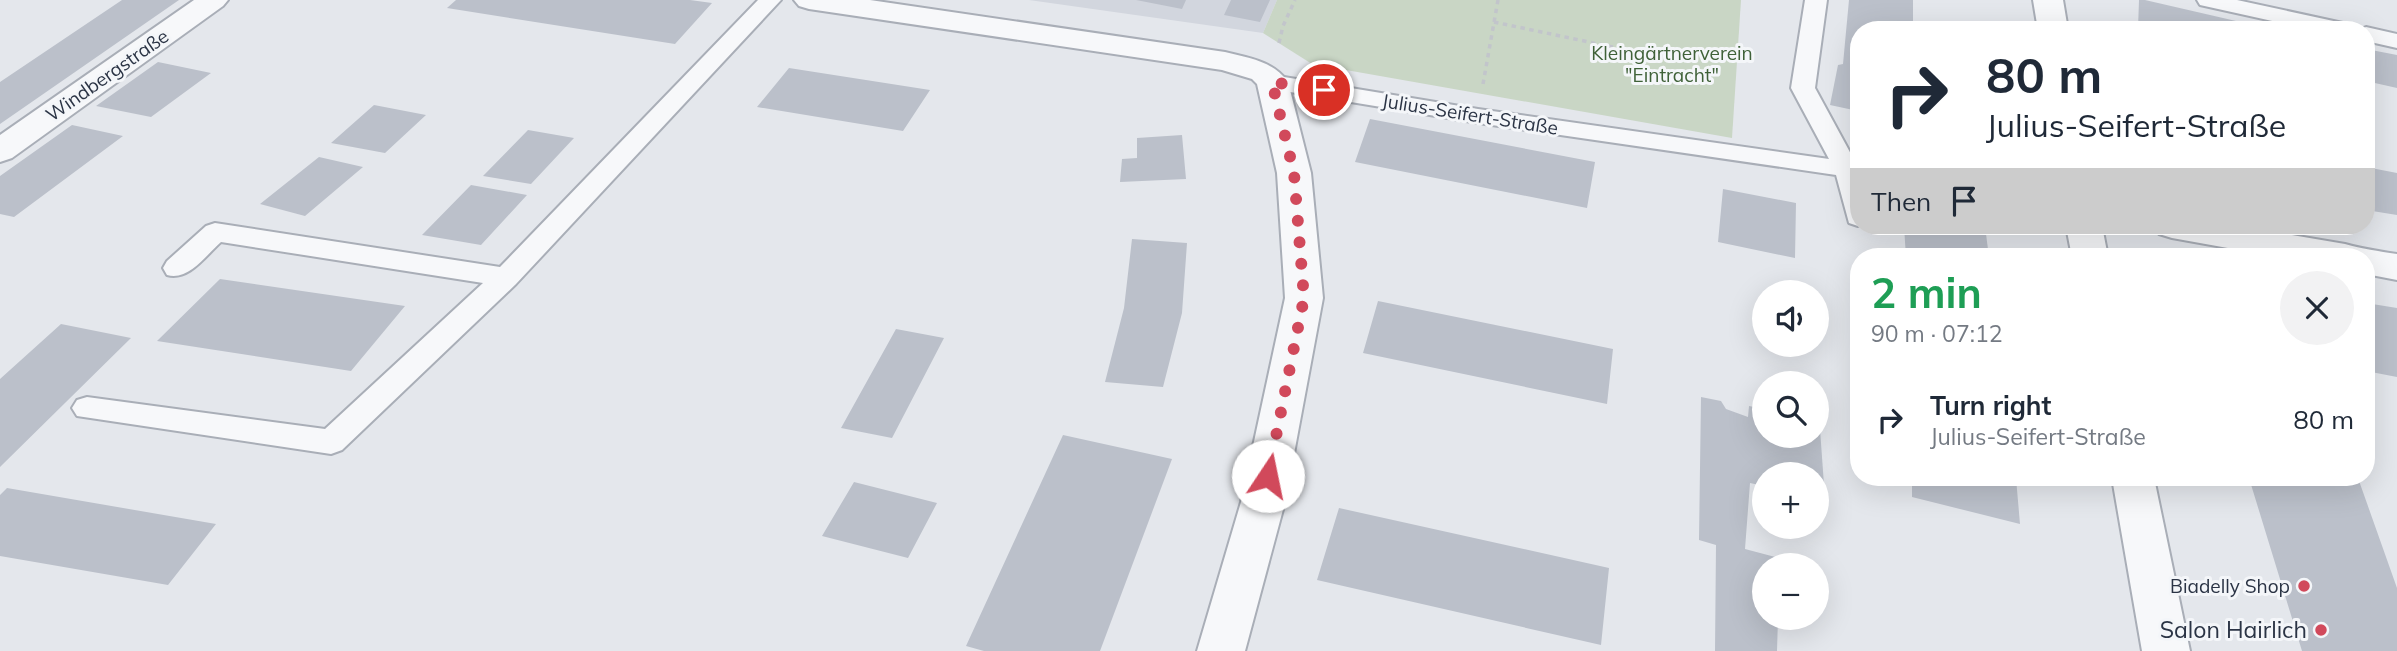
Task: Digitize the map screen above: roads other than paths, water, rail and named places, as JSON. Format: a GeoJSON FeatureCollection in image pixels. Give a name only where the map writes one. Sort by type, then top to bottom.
{"type":"FeatureCollection","features":[{"type":"Feature","properties":{"kind":"street","name":"Windbergstraße"},"geometry":{"type":"LineString","coordinates":[[0,151],[213,0]]}},
{"type":"Feature","properties":{"kind":"street","name":"Julius-Seifert-Straße"},"geometry":{"type":"LineString","coordinates":[[809,0],[1225,61],[1262,72],[1272,82]]}},
{"type":"Feature","properties":{"kind":"street"},"geometry":{"type":"LineString","coordinates":[[2048,0],[2052,21]]}},
{"type":"Feature","properties":{"kind":"street"},"geometry":{"type":"LineString","coordinates":[[1221,651],[1263,502],[1304,298],[1294,173],[1272,82]]}},
{"type":"Feature","properties":{"kind":"street"},"geometry":{"type":"LineString","coordinates":[[2222,235],[2295,248]]}},
{"type":"Feature","properties":{"kind":"street"},"geometry":{"type":"LineString","coordinates":[[2375,263],[2397,267]]}},
{"type":"Feature","properties":{"kind":"street"},"geometry":{"type":"LineString","coordinates":[[2135,486],[2166,651]]}},
{"type":"Feature","properties":{"kind":"lane"},"geometry":{"type":"LineString","coordinates":[[87,408],[331,442],[506,277],[770,0]]}},
{"type":"Feature","properties":{"kind":"lane"},"geometry":{"type":"LineString","coordinates":[[1816,0],[1803,88],[1847,169],[1850,181]]}},
{"type":"Feature","properties":{"kind":"lane"},"geometry":{"type":"LineString","coordinates":[[2208,0],[2303,21]]}},
{"type":"Feature","properties":{"kind":"lane"},"geometry":{"type":"LineString","coordinates":[[2375,36],[2397,41]]}},
{"type":"Feature","properties":{"kind":"lane","name":"Julius-Seifert-Straße"},"geometry":{"type":"LineString","coordinates":[[1272,82],[1478,116],[1847,169]]}},
{"type":"Feature","properties":{"kind":"lane"},"geometry":{"type":"LineString","coordinates":[[176,268],[215,232],[506,277]]}},
{"type":"Feature","properties":{"kind":"place","name":"Biadelly Shop"},"geometry":{"type":"Point","coordinates":[2304,586]}},
{"type":"Feature","properties":{"kind":"place","name":"Salon Hairlich"},"geometry":{"type":"Point","coordinates":[2321,630]}},
{"type":"Feature","properties":{"kind":"park label","name":"Kleingärtnerverein \"Eintracht\""},"geometry":{"type":"Point","coordinates":[1672,64]}}]}
